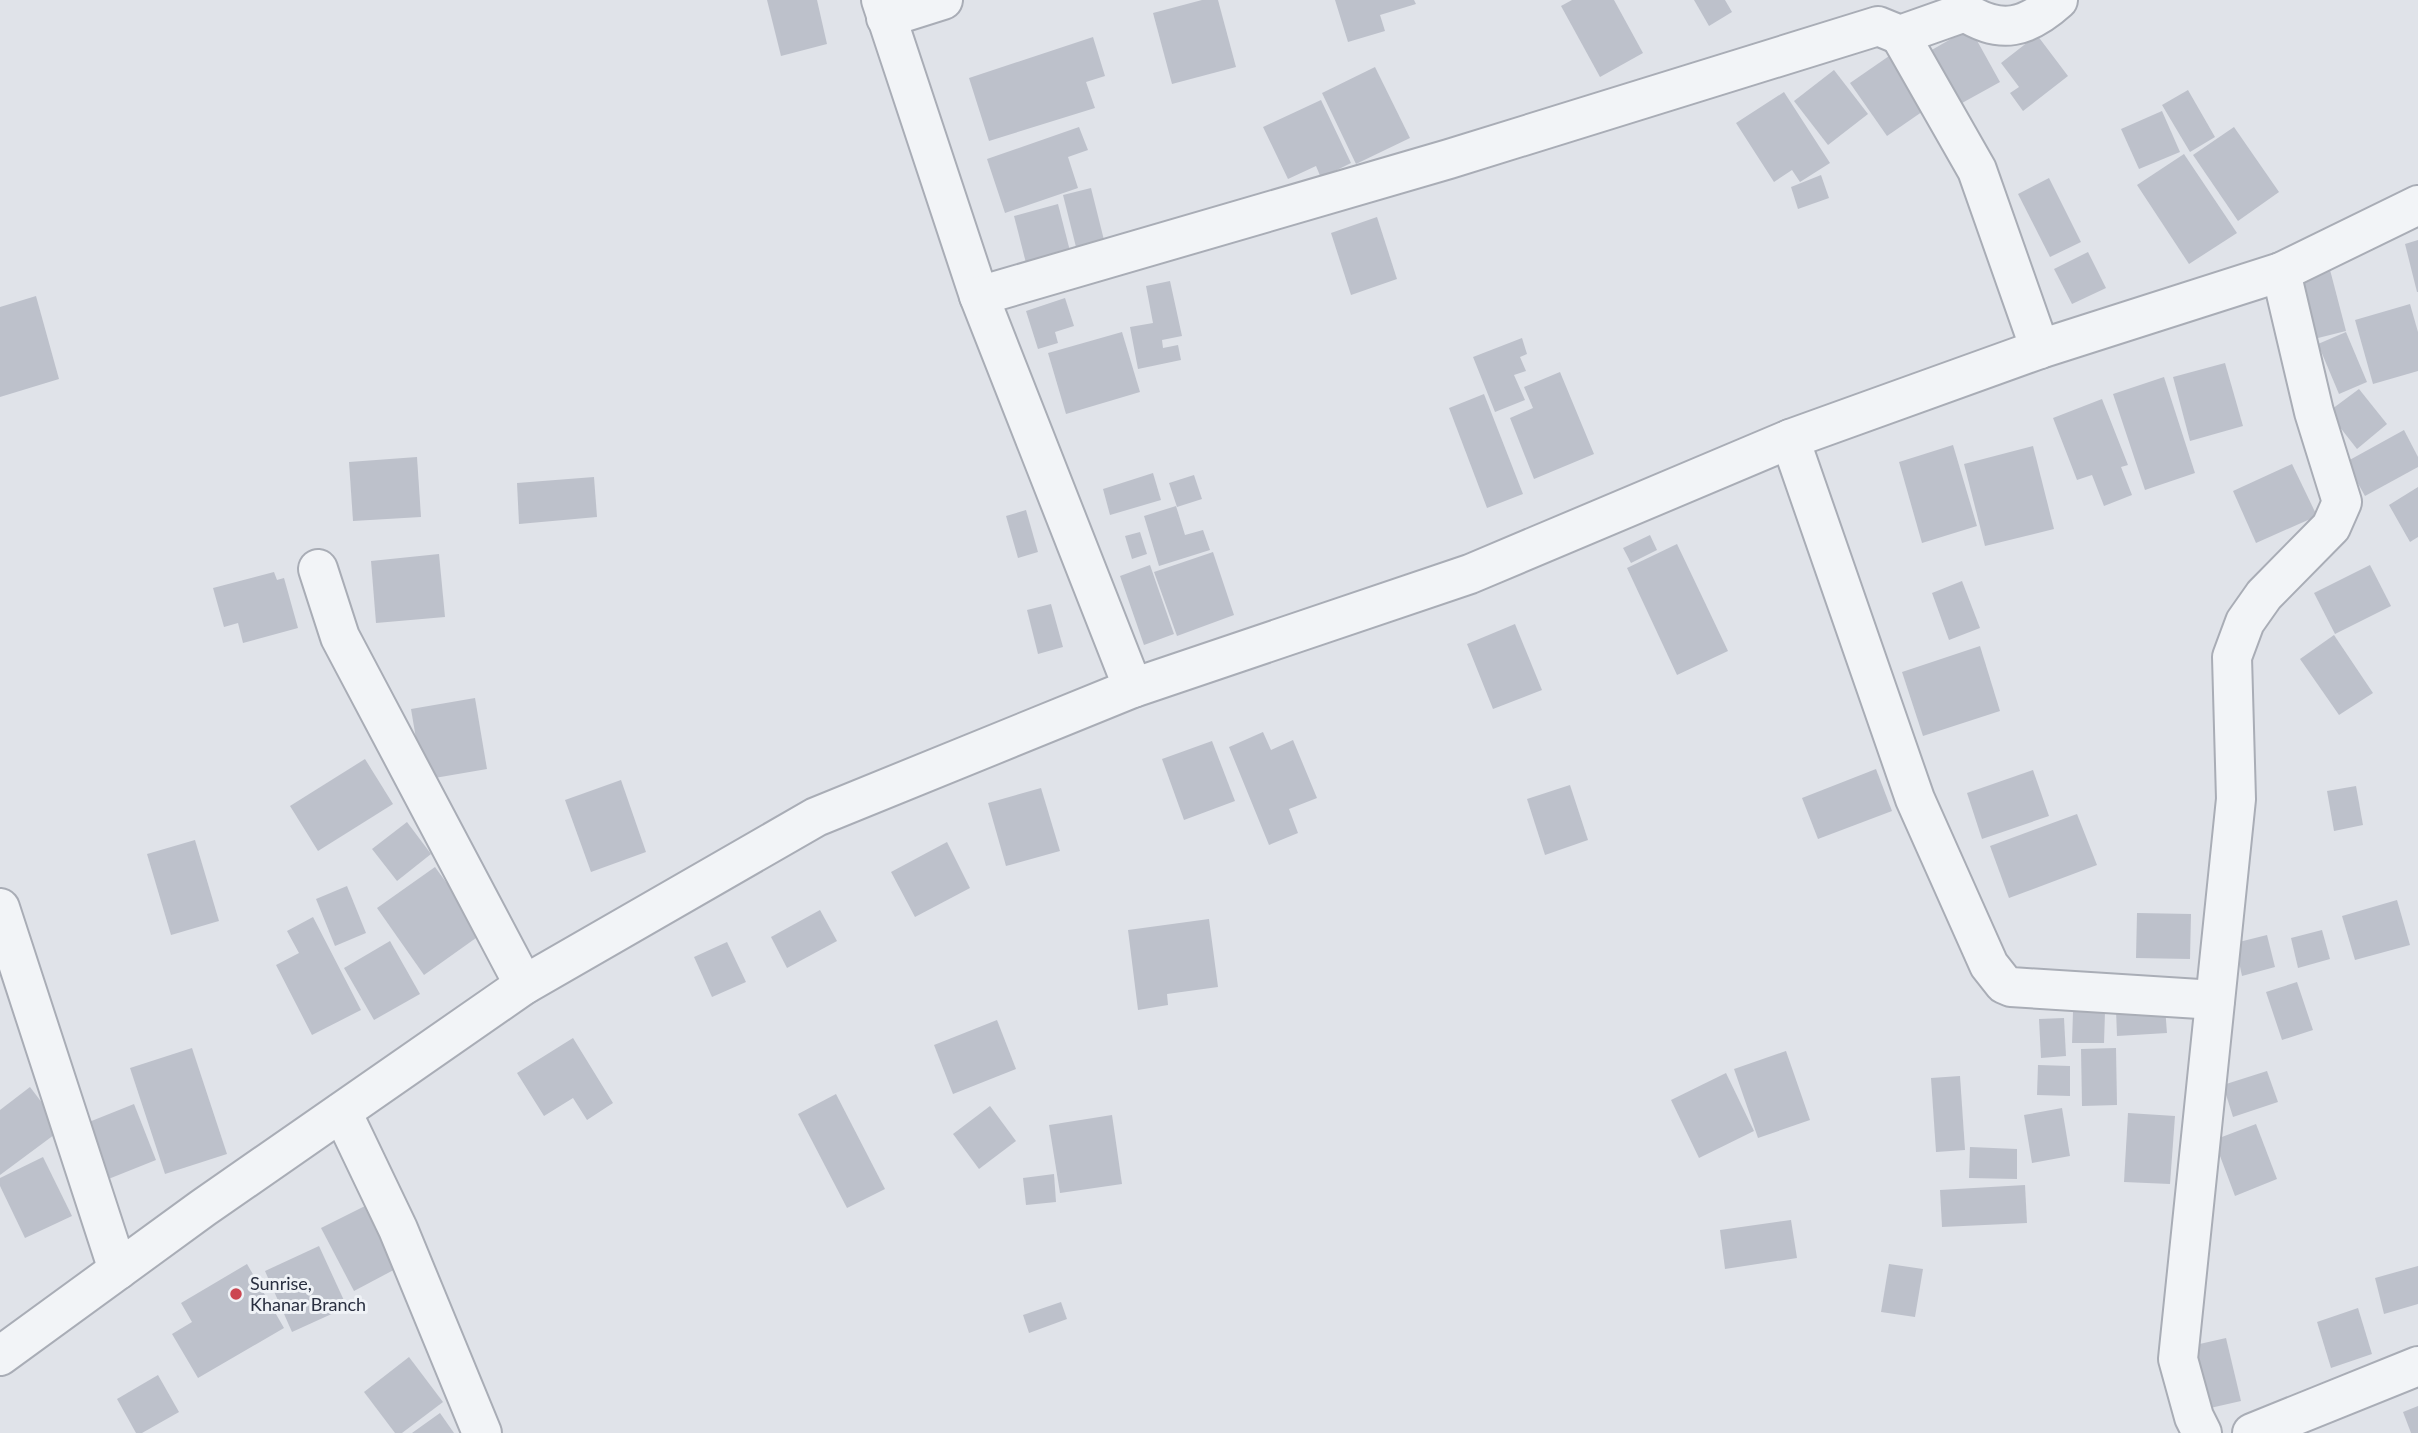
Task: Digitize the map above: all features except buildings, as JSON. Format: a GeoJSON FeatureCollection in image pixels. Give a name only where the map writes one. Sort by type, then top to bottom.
{"type":"FeatureCollection","features":[{"type":"Feature","properties":{"kind":"street"},"geometry":{"type":"LineString","coordinates":[[943,0],[883,9],[979,296],[1133,688]]}},
{"type":"Feature","properties":{"kind":"street"},"geometry":{"type":"LineString","coordinates":[[1900,35],[1965,12],[1982,23],[2014,25],[2039,17],[2058,0]]}},
{"type":"Feature","properties":{"kind":"street"},"geometry":{"type":"LineString","coordinates":[[979,296],[1449,159],[1878,26],[1900,35],[1977,170],[2040,349]]}},
{"type":"Feature","properties":{"kind":"street"},"geometry":{"type":"LineString","coordinates":[[0,1356],[524,985],[816,817],[1133,688],[1470,574],[1790,439],[2040,349],[2281,272],[2418,205]]}},
{"type":"Feature","properties":{"kind":"street"},"geometry":{"type":"LineString","coordinates":[[2202,1433],[2194,1417],[2178,1359],[2235,799],[2232,657],[2245,622],[2263,595],[2330,527],[2342,502],[2314,412],[2281,272]]}},
{"type":"Feature","properties":{"kind":"street"},"geometry":{"type":"LineString","coordinates":[[1790,439],[1915,799],[1989,965],[1996,975],[2011,988],[2215,1000]]}},
{"type":"Feature","properties":{"kind":"street"},"geometry":{"type":"LineString","coordinates":[[318,569],[340,637],[524,985]]}},
{"type":"Feature","properties":{"kind":"street"},"geometry":{"type":"LineString","coordinates":[[0,908],[118,1270]]}},
{"type":"Feature","properties":{"kind":"street"},"geometry":{"type":"LineString","coordinates":[[342,1112],[398,1230],[482,1433]]}},
{"type":"Feature","properties":{"kind":"street"},"geometry":{"type":"LineString","coordinates":[[2252,1433],[2418,1366]]}},
{"type":"Feature","properties":{"kind":"place","name":"Sunrise, Khanar Branch"},"geometry":{"type":"Point","coordinates":[236,1294]}}]}
